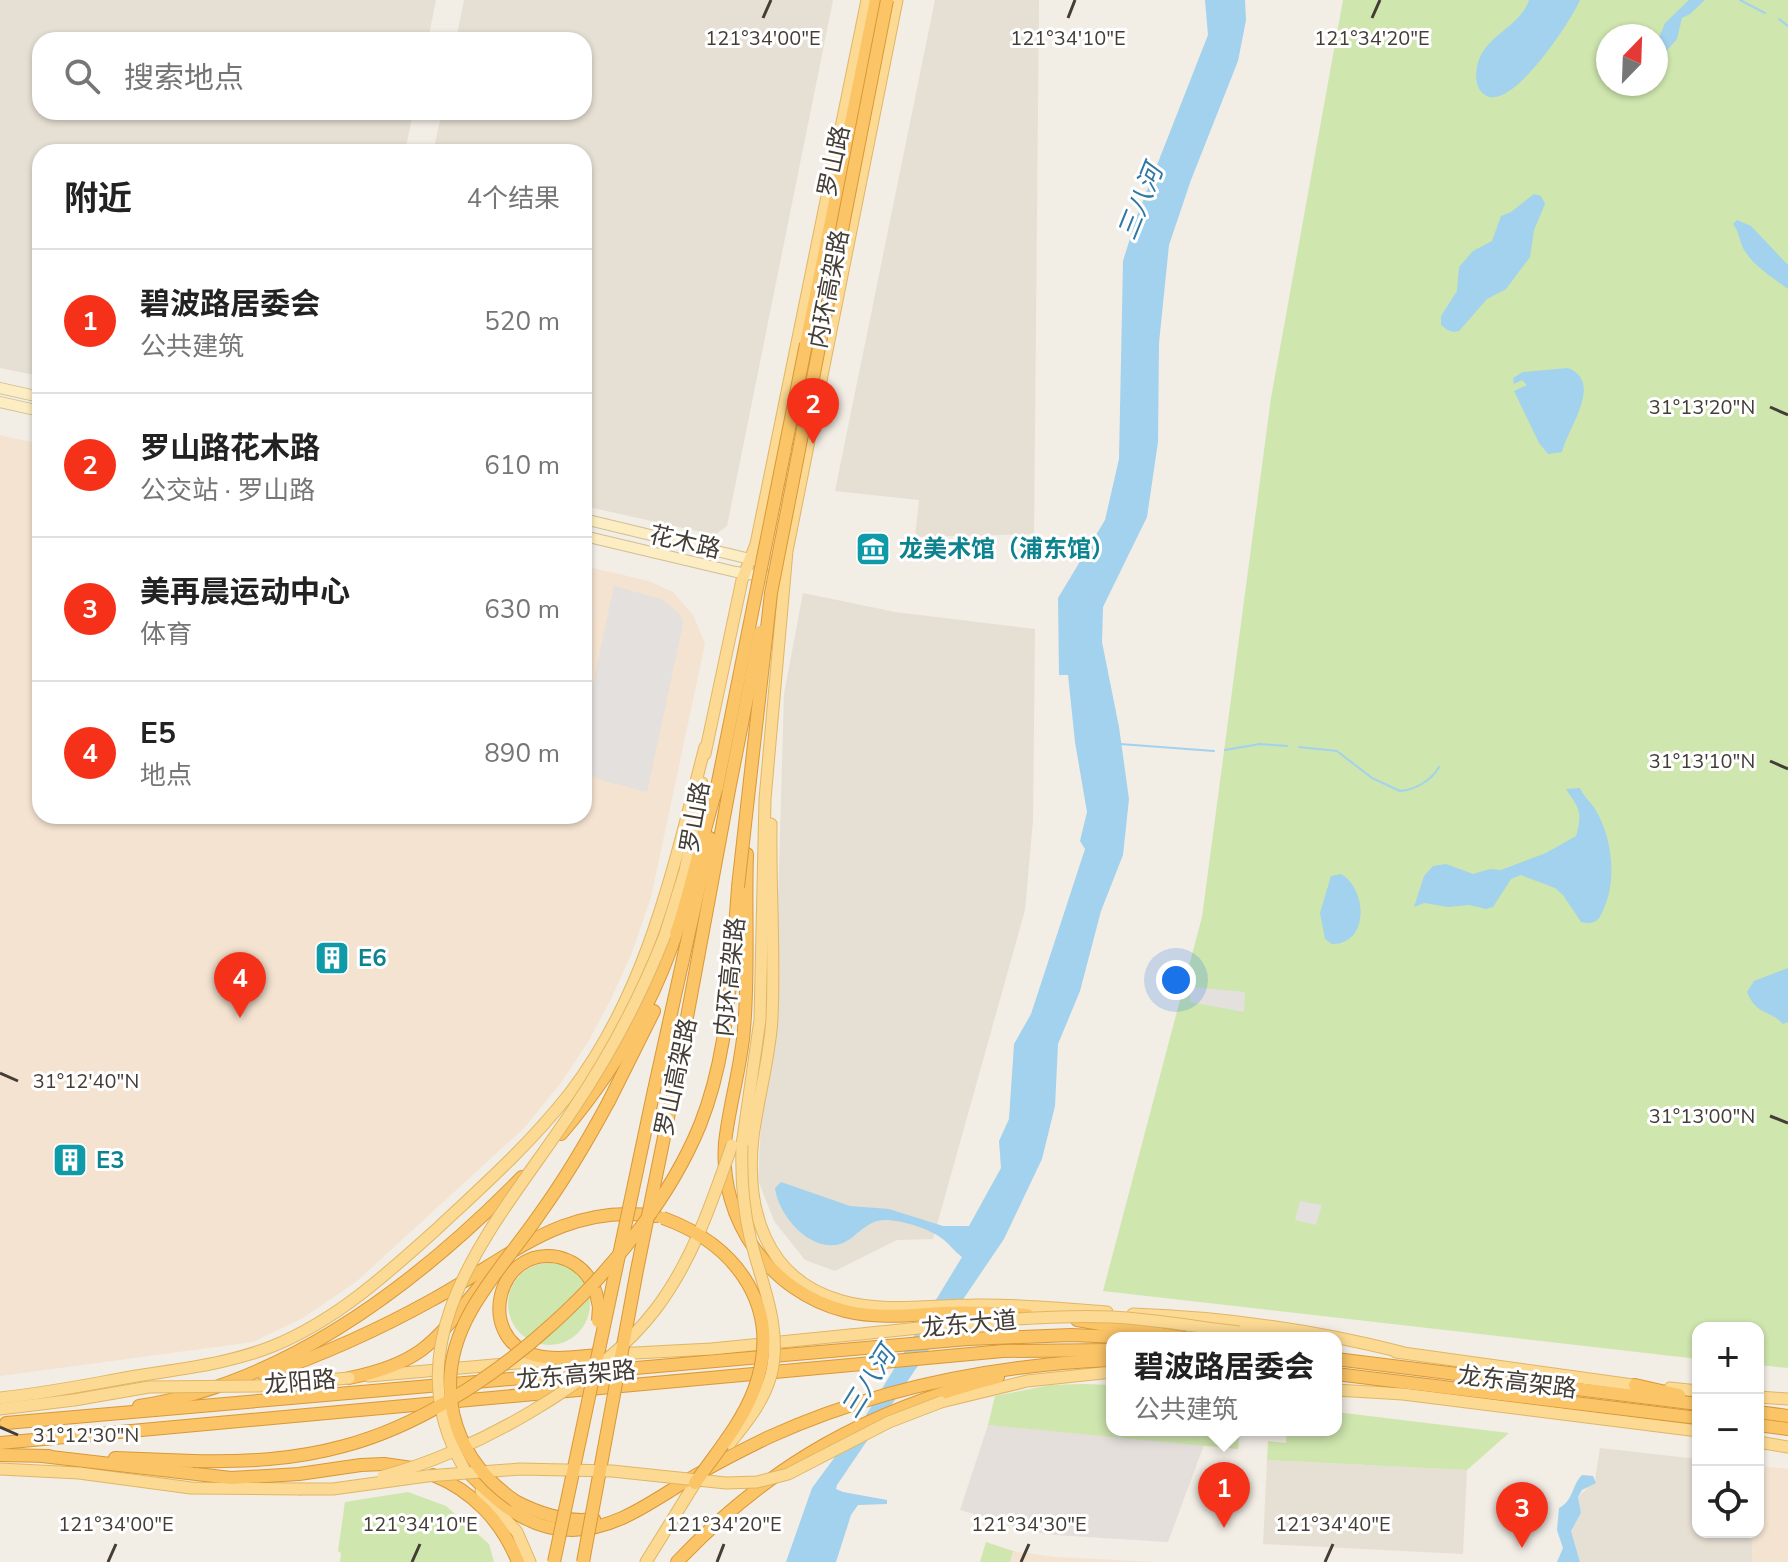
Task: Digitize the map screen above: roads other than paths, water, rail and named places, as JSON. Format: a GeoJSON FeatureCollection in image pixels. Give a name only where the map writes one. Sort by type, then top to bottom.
{"type":"FeatureCollection","features":[{"type":"Feature","properties":{"kind":"highway","name":"内环高架路"},"geometry":{"type":"LineString","coordinates":[[3,1424],[176,1399],[220,1386],[318,1339],[363,1311],[452,1244],[541,1157],[605,1077],[651,999],[679,926],[723,788],[876,0]]}},
{"type":"Feature","properties":{"kind":"highway","name":"内环高架路"},"geometry":{"type":"LineString","coordinates":[[111,1464],[261,1461],[315,1453],[371,1438],[447,1402],[494,1371],[547,1327],[603,1272],[642,1227],[674,1177],[700,1124],[714,1084],[727,1018],[771,593],[887,0]]}},
{"type":"Feature","properties":{"kind":"highway","name":"罗山高架路"},"geometry":{"type":"LineString","coordinates":[[554,1562],[712,826],[771,593]]}},
{"type":"Feature","properties":{"kind":"highway","name":"罗山高架路"},"geometry":{"type":"LineString","coordinates":[[583,1562],[673,1093],[723,788]]}},
{"type":"Feature","properties":{"kind":"highway"},"geometry":{"type":"LineString","coordinates":[[748,794],[745,1018],[725,1160],[728,1190],[742,1230],[763,1261],[799,1291],[833,1307],[990,1313],[1073,1320],[1147,1332]]}},
{"type":"Feature","properties":{"kind":"highway"},"geometry":{"type":"LineString","coordinates":[[675,1488],[617,1514],[583,1521],[547,1515],[515,1501],[479,1469],[456,1428],[450,1375],[454,1352],[472,1309],[559,1187],[609,1101],[645,1029],[694,911]]}},
{"type":"Feature","properties":{"kind":"highway"},"geometry":{"type":"LineString","coordinates":[[176,1399],[226,1387],[321,1353],[434,1299],[549,1231],[591,1216],[636,1213],[663,1218],[706,1237],[724,1251],[739,1269],[756,1302],[763,1336],[760,1370],[754,1390],[733,1430],[695,1483]]}},
{"type":"Feature","properties":{"kind":"highway"},"geometry":{"type":"LineString","coordinates":[[582,1423],[599,1307],[593,1283],[575,1263],[551,1256],[521,1264],[508,1276],[500,1293],[499,1312],[503,1328],[513,1343],[532,1354],[554,1357],[601,1355]]}},
{"type":"Feature","properties":{"kind":"highway"},"geometry":{"type":"LineString","coordinates":[[349,1378],[387,1369],[425,1348],[444,1332],[503,1259]]}},
{"type":"Feature","properties":{"kind":"highway","name":"龙东高架路"},"geometry":{"type":"LineString","coordinates":[[3,1424],[968,1339],[1106,1336]]}},
{"type":"Feature","properties":{"kind":"highway","name":"龙东高架路"},"geometry":{"type":"LineString","coordinates":[[0,1443],[960,1354],[1039,1349],[1106,1350]]}},
{"type":"Feature","properties":{"kind":"highway"},"geometry":{"type":"LineString","coordinates":[[464,1468],[475,1482],[508,1510],[523,1518],[572,1530],[616,1521],[635,1513],[770,1437],[847,1407],[942,1391],[1057,1363],[1106,1360]]}},
{"type":"Feature","properties":{"kind":"highway","name":"龙东高架路"},"geometry":{"type":"LineString","coordinates":[[1342,1360],[1692,1401]]}},
{"type":"Feature","properties":{"kind":"highway","name":"龙东高架路"},"geometry":{"type":"LineString","coordinates":[[1342,1375],[1692,1417]]}},
{"type":"Feature","properties":{"kind":"highway"},"geometry":{"type":"LineString","coordinates":[[1635,1385],[1692,1400]]}},
{"type":"Feature","properties":{"kind":"highway"},"geometry":{"type":"LineString","coordinates":[[677,1562],[749,1496],[814,1450],[881,1415],[942,1391]]}},
{"type":"Feature","properties":{"kind":"highway"},"geometry":{"type":"LineString","coordinates":[[1633,1410],[1692,1427]]}},
{"type":"Feature","properties":{"kind":"highway"},"geometry":{"type":"LineString","coordinates":[[1764,1419],[1788,1416]]}},
{"type":"Feature","properties":{"kind":"highway"},"geometry":{"type":"LineString","coordinates":[[1764,1420],[1788,1429]]}},
{"type":"Feature","properties":{"kind":"highway"},"geometry":{"type":"LineString","coordinates":[[0,1455],[111,1464],[228,1484],[384,1464],[425,1472],[468,1494],[486,1511],[502,1530],[518,1562]]}},
{"type":"Feature","properties":{"kind":"main road","name":"罗山路"},"geometry":{"type":"LineString","coordinates":[[464,1468],[447,1434],[438,1394],[440,1349],[454,1300],[484,1240],[575,1108],[641,994],[665,935],[685,871],[697,817],[705,747],[750,574],[750,557],[756,544],[867,0]]}},
{"type":"Feature","properties":{"kind":"main road","name":"罗山路"},"geometry":{"type":"LineString","coordinates":[[784,574],[897,0]]}},
{"type":"Feature","properties":{"kind":"main road"},"geometry":{"type":"LineString","coordinates":[[0,388],[32,395]]}},
{"type":"Feature","properties":{"kind":"main road"},"geometry":{"type":"LineString","coordinates":[[0,402],[32,409]]}},
{"type":"Feature","properties":{"kind":"main road","name":"花木路"},"geometry":{"type":"LineString","coordinates":[[592,521],[750,557],[784,574]]}},
{"type":"Feature","properties":{"kind":"main road","name":"花木路"},"geometry":{"type":"LineString","coordinates":[[592,538],[750,574],[784,574]]}},
{"type":"Feature","properties":{"kind":"main road"},"geometry":{"type":"LineString","coordinates":[[750,574],[779,618]]}},
{"type":"Feature","properties":{"kind":"main road"},"geometry":{"type":"LineString","coordinates":[[646,1562],[695,1483],[757,1407],[773,1363],[772,1320],[750,1236],[742,1181],[742,1145],[762,999],[762,847],[784,574]]}},
{"type":"Feature","properties":{"kind":"main road"},"geometry":{"type":"LineString","coordinates":[[0,1398],[57,1392],[211,1365],[278,1344],[319,1323],[368,1289],[492,1178],[525,1146],[569,1093],[618,1015],[641,967],[660,916],[705,747]]}},
{"type":"Feature","properties":{"kind":"main road"},"geometry":{"type":"LineString","coordinates":[[770,756],[772,1022],[752,1149],[752,1185],[773,1256],[797,1279],[841,1301],[882,1311],[989,1305],[1171,1315],[1308,1332]]}},
{"type":"Feature","properties":{"kind":"main road"},"geometry":{"type":"LineString","coordinates":[[299,1489],[382,1477],[455,1452],[543,1403],[601,1363],[633,1335],[670,1289],[692,1248],[732,1145],[754,1067]]}},
{"type":"Feature","properties":{"kind":"main road","name":"龙东大道"},"geometry":{"type":"LineString","coordinates":[[601,1355],[711,1349],[1016,1320],[1086,1317],[1143,1319],[1239,1332]]}},
{"type":"Feature","properties":{"kind":"main road"},"geometry":{"type":"LineString","coordinates":[[1342,1339],[1401,1352]]}},
{"type":"Feature","properties":{"kind":"main road"},"geometry":{"type":"LineString","coordinates":[[1342,1345],[1692,1390]]}},
{"type":"Feature","properties":{"kind":"main road","name":"龙阳路"},"geometry":{"type":"LineString","coordinates":[[0,1409],[149,1387],[258,1386],[601,1355]]}},
{"type":"Feature","properties":{"kind":"main road"},"geometry":{"type":"LineString","coordinates":[[0,1469],[299,1489],[357,1487],[460,1473],[583,1469],[726,1483],[772,1479],[805,1466],[942,1391],[1106,1373]]}},
{"type":"Feature","properties":{"kind":"main road"},"geometry":{"type":"LineString","coordinates":[[1342,1390],[1403,1394],[1692,1428]]}},
{"type":"Feature","properties":{"kind":"main road"},"geometry":{"type":"LineString","coordinates":[[1764,1397],[1788,1399]]}},
{"type":"Feature","properties":{"kind":"main road"},"geometry":{"type":"LineString","coordinates":[[1764,1443],[1788,1447]]}},
{"type":"Feature","properties":{"kind":"main road"},"geometry":{"type":"LineString","coordinates":[[0,1463],[111,1464]]}},
{"type":"Feature","properties":{"kind":"main road"},"geometry":{"type":"LineString","coordinates":[[475,1482],[517,1532],[530,1562]]}},
{"type":"Feature","properties":{"kind":"water"},"geometry":{"type":"Polygon","coordinates":[[[1205,0],[1245,0],[1246,20],[1238,61],[1169,245],[1159,343],[1158,442],[1147,517],[1103,607],[1102,642],[1129,799],[1123,855],[1101,911],[1080,991],[1058,1044],[1055,1106],[1042,1159],[1004,1239],[837,1485],[836,1489],[843,1492],[887,1500],[887,1504],[858,1505],[851,1515],[836,1562],[786,1562],[812,1488],[866,1415],[962,1257],[932,1232],[892,1220],[872,1223],[843,1243],[819,1243],[808,1238],[789,1220],[777,1199],[775,1188],[781,1182],[850,1206],[889,1209],[943,1226],[969,1226],[1001,1168],[999,1141],[1009,1119],[1014,1044],[1031,1014],[1085,849],[1080,841],[1087,812],[1068,675],[1059,675],[1058,598],[1105,520],[1119,459],[1123,261],[1137,216],[1208,35],[1205,0]]]}},
{"type":"Feature","properties":{"kind":"water"},"geometry":{"type":"Polygon","coordinates":[[[1529,0],[1580,0],[1553,44],[1524,78],[1510,91],[1496,97],[1485,95],[1476,79],[1481,56],[1493,39],[1518,18],[1529,0]]]}},
{"type":"Feature","properties":{"kind":"water"},"geometry":{"type":"Polygon","coordinates":[[[1689,0],[1705,0],[1682,18],[1677,39],[1668,49],[1668,24],[1665,23],[1689,0]]]}},
{"type":"Feature","properties":{"kind":"water"},"geometry":{"type":"Polygon","coordinates":[[[1534,194],[1541,196],[1545,204],[1534,230],[1530,257],[1506,289],[1487,299],[1459,331],[1445,328],[1441,325],[1441,316],[1457,291],[1459,267],[1473,251],[1492,241],[1501,216],[1534,194]]]}},
{"type":"Feature","properties":{"kind":"water"},"geometry":{"type":"Polygon","coordinates":[[[1737,220],[1751,226],[1788,265],[1788,289],[1763,271],[1747,254],[1733,224],[1737,220]]]}},
{"type":"Feature","properties":{"kind":"water"},"geometry":{"type":"Polygon","coordinates":[[[1568,368],[1578,375],[1584,394],[1562,452],[1548,454],[1539,443],[1514,391],[1527,385],[1522,380],[1514,384],[1513,378],[1523,372],[1568,368]]]}},
{"type":"Feature","properties":{"kind":"water"},"geometry":{"type":"Polygon","coordinates":[[[1580,788],[1601,820],[1611,858],[1608,897],[1596,921],[1581,922],[1555,888],[1521,875],[1511,879],[1493,907],[1448,907],[1424,903],[1414,907],[1424,876],[1433,866],[1446,864],[1473,874],[1490,869],[1501,870],[1546,853],[1576,836],[1578,811],[1566,789],[1580,788]]]}},
{"type":"Feature","properties":{"kind":"water"},"geometry":{"type":"Polygon","coordinates":[[[1341,874],[1356,891],[1360,915],[1353,935],[1344,942],[1332,944],[1325,939],[1320,913],[1331,876],[1341,874]]]}},
{"type":"Feature","properties":{"kind":"water"},"geometry":{"type":"Polygon","coordinates":[[[1788,968],[1788,1022],[1783,1024],[1759,1009],[1747,992],[1754,981],[1788,968]]]}},
{"type":"Feature","properties":{"kind":"water"},"geometry":{"type":"Polygon","coordinates":[[[1582,1475],[1593,1476],[1596,1483],[1582,1490],[1578,1497],[1581,1513],[1571,1531],[1580,1562],[1557,1562],[1563,1548],[1557,1530],[1559,1508],[1567,1501],[1582,1475]]]}},
{"type":"Feature","properties":{"kind":"waterway"},"geometry":{"type":"LineString","coordinates":[[1740,0],[1765,13]]}},
{"type":"Feature","properties":{"kind":"waterway"},"geometry":{"type":"LineString","coordinates":[[1779,19],[1788,26]]}},
{"type":"Feature","properties":{"kind":"waterway"},"geometry":{"type":"LineString","coordinates":[[1120,744],[1214,751]]}},
{"type":"Feature","properties":{"kind":"waterway"},"geometry":{"type":"LineString","coordinates":[[1225,750],[1260,744],[1287,746]]}},
{"type":"Feature","properties":{"kind":"waterway"},"geometry":{"type":"LineString","coordinates":[[1299,747],[1337,751],[1372,778],[1400,791],[1422,784],[1439,767]]}},
{"type":"Feature","properties":{"kind":"place","name":"罗山路花木路"},"geometry":{"type":"Point","coordinates":[813,444]}},
{"type":"Feature","properties":{"kind":"place","name":"龙美术馆（浦东馆）"},"geometry":{"type":"Point","coordinates":[873,549]}},
{"type":"Feature","properties":{"kind":"place","name":"E6"},"geometry":{"type":"Point","coordinates":[332,958]}},
{"type":"Feature","properties":{"kind":"place","name":"E5"},"geometry":{"type":"Point","coordinates":[240,1018]}},
{"type":"Feature","properties":{"kind":"place","name":"E3"},"geometry":{"type":"Point","coordinates":[70,1160]}},
{"type":"Feature","properties":{"kind":"place","name":"碧波路居委会"},"geometry":{"type":"Point","coordinates":[1224,1528]}},
{"type":"Feature","properties":{"kind":"place","name":"美再晨运动中心"},"geometry":{"type":"Point","coordinates":[1522,1548]}},
{"type":"Feature","properties":{"kind":"water label","name":"三八河"},"geometry":{"type":"Point","coordinates":[1140,202]}},
{"type":"Feature","properties":{"kind":"water label","name":"三八河"},"geometry":{"type":"Point","coordinates":[868,1382]}}]}
